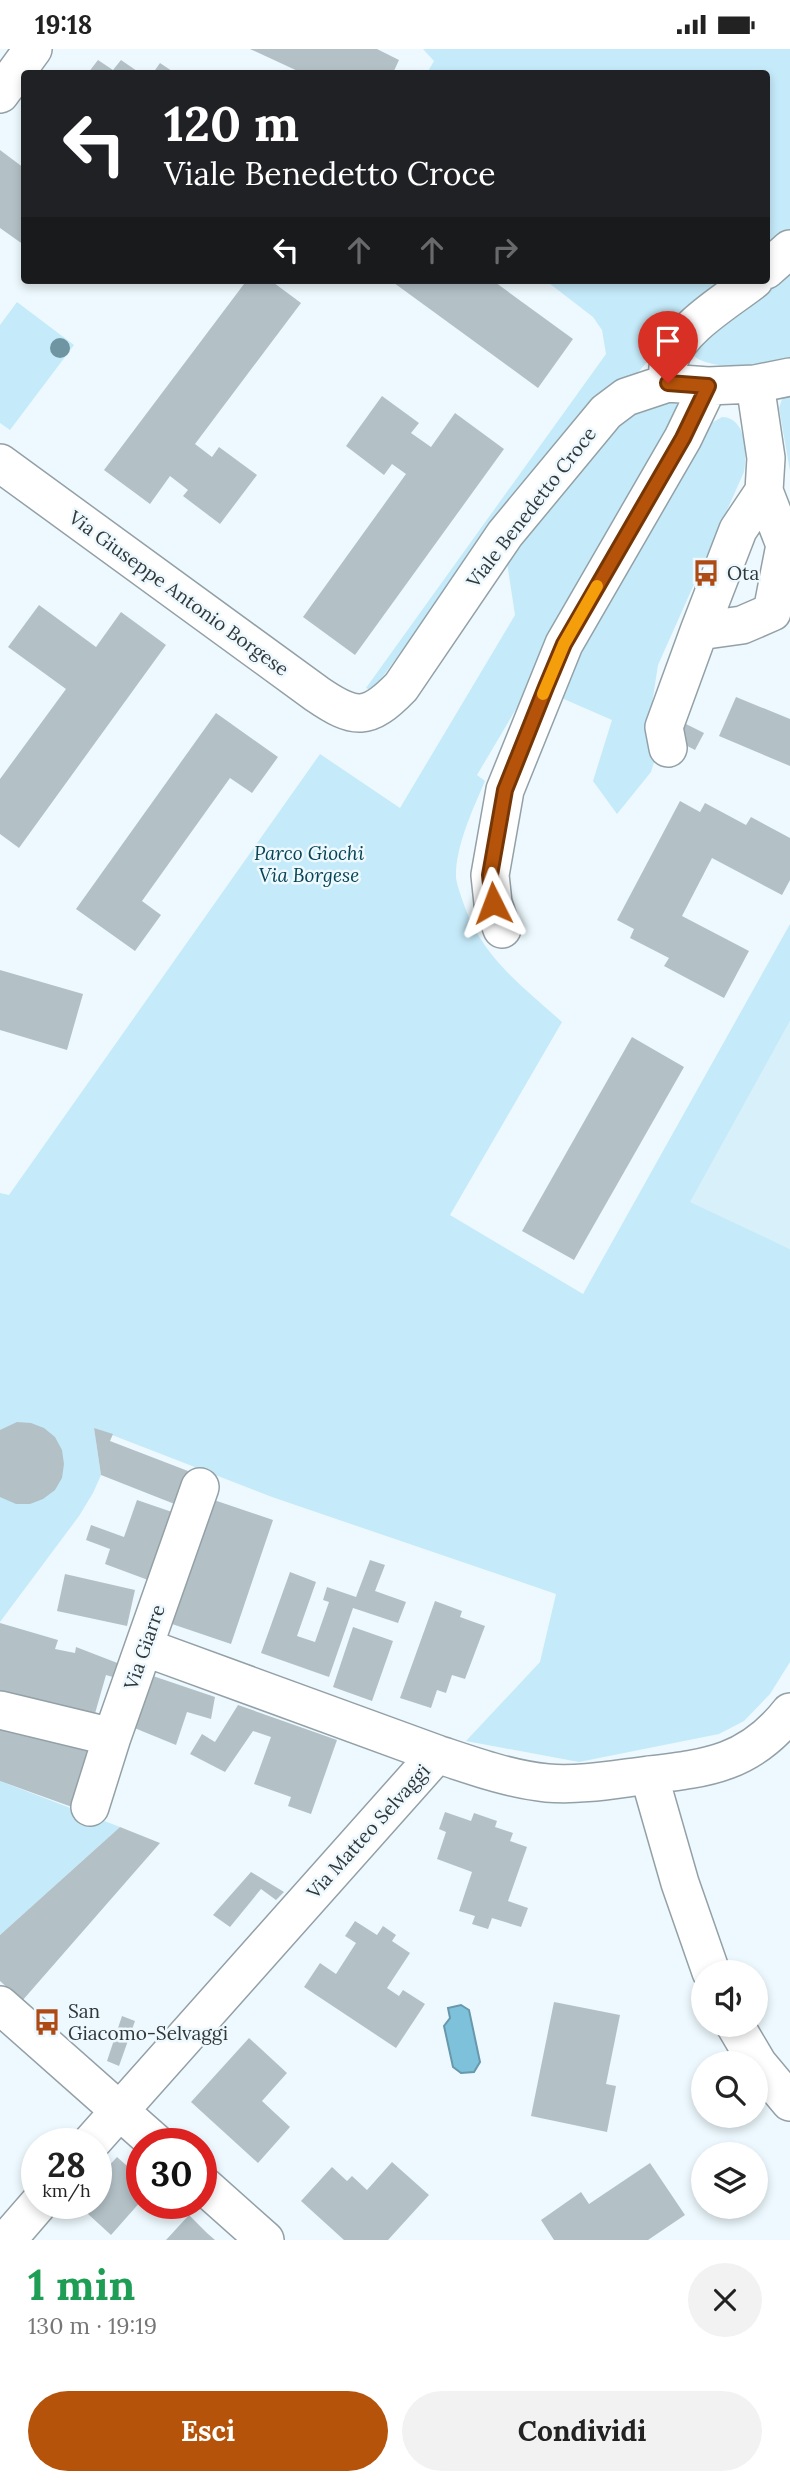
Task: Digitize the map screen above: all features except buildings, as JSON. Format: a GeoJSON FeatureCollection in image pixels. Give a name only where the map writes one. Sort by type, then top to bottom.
{"type":"FeatureCollection","features":[{"type":"Feature","properties":{"kind":"street"},"geometry":{"type":"LineString","coordinates":[[0,94],[33,49]]}},
{"type":"Feature","properties":{"kind":"street"},"geometry":{"type":"LineString","coordinates":[[770,266],[790,249]]}},
{"type":"Feature","properties":{"kind":"street"},"geometry":{"type":"LineString","coordinates":[[668,383],[668,364],[675,348],[687,333],[749,284]]}},
{"type":"Feature","properties":{"kind":"street","name":"Viale Benedetto Croce"},"geometry":{"type":"LineString","coordinates":[[361,713],[380,706],[401,687],[505,534],[606,412],[626,397],[668,383],[708,386],[754,384],[790,377]]}},
{"type":"Feature","properties":{"kind":"street"},"geometry":{"type":"LineString","coordinates":[[668,748],[664,727],[699,631],[738,530],[764,491],[766,458],[754,384]]}},
{"type":"Feature","properties":{"kind":"street"},"geometry":{"type":"LineString","coordinates":[[502,929],[493,903],[490,875],[505,790],[564,644],[683,438],[708,386]]}},
{"type":"Feature","properties":{"kind":"street","name":"Via Giuseppe Antonio Borgese"},"geometry":{"type":"LineString","coordinates":[[0,463],[317,694],[339,709],[361,713]]}},
{"type":"Feature","properties":{"kind":"street"},"geometry":{"type":"LineString","coordinates":[[699,631],[742,625],[772,611],[787,535],[764,491]]}},
{"type":"Feature","properties":{"kind":"street","name":"Via Giarre"},"geometry":{"type":"LineString","coordinates":[[90,1807],[200,1487]]}},
{"type":"Feature","properties":{"kind":"street","name":"Via Matteo Selvaggi"},"geometry":{"type":"LineString","coordinates":[[103,2128],[437,1754],[144,1647]]}},
{"type":"Feature","properties":{"kind":"street"},"geometry":{"type":"LineString","coordinates":[[0,1710],[112,1737]]}},
{"type":"Feature","properties":{"kind":"street"},"geometry":{"type":"LineString","coordinates":[[437,1754],[496,1773],[547,1783],[587,1782],[701,1769],[732,1760],[759,1744],[790,1712]]}},
{"type":"Feature","properties":{"kind":"street"},"geometry":{"type":"LineString","coordinates":[[649,1775],[680,1883],[707,1960]]}},
{"type":"Feature","properties":{"kind":"street"},"geometry":{"type":"LineString","coordinates":[[0,2005],[140,2128]]}},
{"type":"Feature","properties":{"kind":"street"},"geometry":{"type":"LineString","coordinates":[[742,2037],[758,2064],[790,2102]]}},
{"type":"Feature","properties":{"kind":"street"},"geometry":{"type":"LineString","coordinates":[[217,2197],[265,2240]]}},
{"type":"Feature","properties":{"kind":"street"},"geometry":{"type":"LineString","coordinates":[[7,2240],[25,2219]]}},
{"type":"Feature","properties":{"kind":"shaded area"},"geometry":{"type":"Polygon","coordinates":[[[790,1021],[790,1249],[689,1202],[790,1021]]]}},
{"type":"Feature","properties":{"kind":"green space"},"geometry":{"type":"Polygon","coordinates":[[[423,49],[790,49],[790,232],[770,251],[770,70],[429,70],[434,61],[423,49]]]}},
{"type":"Feature","properties":{"kind":"green space"},"geometry":{"type":"Polygon","coordinates":[[[790,267],[790,363],[753,366],[711,364],[692,354],[693,348],[790,267]]]}},
{"type":"Feature","properties":{"kind":"green space"},"geometry":{"type":"Polygon","coordinates":[[[550,284],[730,284],[678,327],[634,377],[516,497],[372,691],[366,688],[606,354],[602,330],[593,317],[550,284]]]}},
{"type":"Feature","properties":{"kind":"green space"},"geometry":{"type":"Polygon","coordinates":[[[17,302],[74,345],[10,430],[0,423],[0,325],[17,302]]]}},
{"type":"Feature","properties":{"kind":"green space"},"geometry":{"type":"Polygon","coordinates":[[[790,389],[790,471],[779,408],[784,393],[790,389]]]}},
{"type":"Feature","properties":{"kind":"green space","name":"Parco Giochi Via Borgese"},"geometry":{"type":"Polygon","coordinates":[[[667,401],[676,402],[679,416],[477,775],[485,781],[466,828],[456,866],[456,878],[462,899],[480,937],[503,968],[562,1022],[450,1215],[583,1294],[790,924],[790,1021],[690,1202],[790,1249],[790,1662],[770,1694],[744,1721],[719,1734],[579,1762],[466,1741],[540,1662],[556,1594],[272,1497],[94,1428],[101,1475],[93,1493],[0,1622],[0,1193],[9,1195],[320,754],[400,808],[515,615],[506,556],[621,415],[667,401]]]}},
{"type":"Feature","properties":{"kind":"green space"},"geometry":{"type":"Polygon","coordinates":[[[722,417],[736,423],[741,430],[745,447],[744,472],[658,665],[651,710],[656,756],[651,772],[617,814],[593,781],[612,720],[557,696],[588,632],[706,426],[722,417]]]}},
{"type":"Feature","properties":{"kind":"green space"},"geometry":{"type":"Polygon","coordinates":[[[0,1781],[120,1827],[0,1935],[0,1781]]]}},
{"type":"Feature","properties":{"kind":"water"},"geometry":{"type":"Polygon","coordinates":[[[461,2005],[469,2010],[480,2062],[474,2072],[461,2073],[453,2067],[444,2026],[450,2018],[448,2008],[461,2005]]]}},
{"type":"Feature","properties":{"kind":"slow traffic"},"geometry":{"type":"LineString","coordinates":[[543,694],[564,644],[597,586]]}},
{"type":"Feature","properties":{"kind":"place","name":"Ota"},"geometry":{"type":"Point","coordinates":[706,573]}},
{"type":"Feature","properties":{"kind":"place","name":"San Giacomo-Selvaggi"},"geometry":{"type":"Point","coordinates":[47,2022]}},
{"type":"Feature","properties":{"kind":"route"},"geometry":{"type":"LineString","coordinates":[[493,903],[490,875],[505,790],[546,687],[564,644],[683,438],[708,386],[668,383]]}}]}
